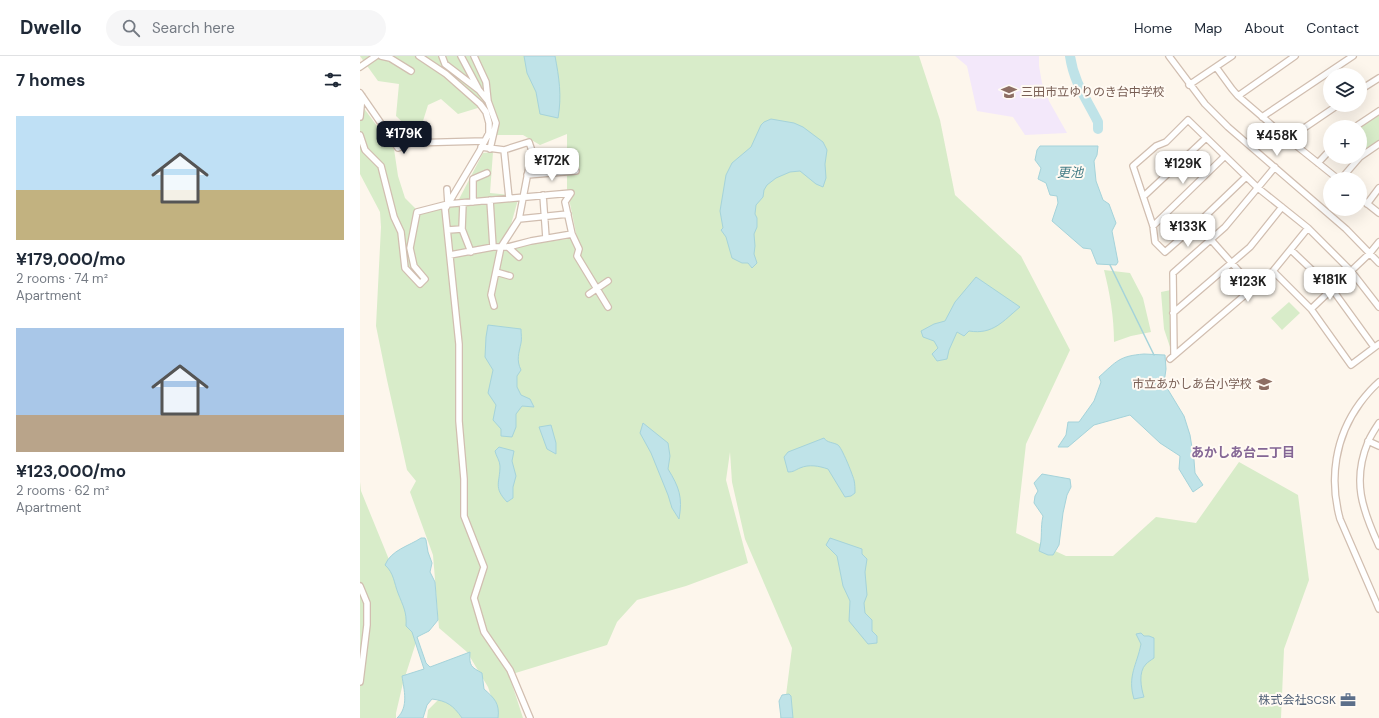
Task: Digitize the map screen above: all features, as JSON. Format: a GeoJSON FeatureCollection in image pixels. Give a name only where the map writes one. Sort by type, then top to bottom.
{"type":"FeatureCollection","features":[{"type":"Feature","properties":{"kind":"street"},"geometry":{"type":"LineString","coordinates":[[360,67],[376,56]]}},
{"type":"Feature","properties":{"kind":"street"},"geometry":{"type":"LineString","coordinates":[[381,56],[390,58],[411,71]]}},
{"type":"Feature","properties":{"kind":"street"},"geometry":{"type":"LineString","coordinates":[[419,56],[446,74],[480,104],[486,112],[489,123],[489,133],[445,209],[460,344],[460,421],[464,479],[464,516],[484,567],[474,598],[484,632],[510,670],[530,718]]}},
{"type":"Feature","properties":{"kind":"street"},"geometry":{"type":"LineString","coordinates":[[442,56],[445,64],[479,90]]}},
{"type":"Feature","properties":{"kind":"street"},"geometry":{"type":"LineString","coordinates":[[461,56],[479,90],[488,101]]}},
{"type":"Feature","properties":{"kind":"street"},"geometry":{"type":"LineString","coordinates":[[474,56],[486,82],[488,101],[496,123],[490,149]]}},
{"type":"Feature","properties":{"kind":"street"},"geometry":{"type":"LineString","coordinates":[[1169,56],[1189,85],[1205,104],[1330,215],[1379,263]]}},
{"type":"Feature","properties":{"kind":"street"},"geometry":{"type":"LineString","coordinates":[[1189,85],[1232,56]]}},
{"type":"Feature","properties":{"kind":"street"},"geometry":{"type":"LineString","coordinates":[[1238,96],[1295,56]]}},
{"type":"Feature","properties":{"kind":"street"},"geometry":{"type":"LineString","coordinates":[[1262,118],[1353,56]]}},
{"type":"Feature","properties":{"kind":"street"},"geometry":{"type":"LineString","coordinates":[[456,72],[467,67]]}},
{"type":"Feature","properties":{"kind":"street"},"geometry":{"type":"LineString","coordinates":[[1216,67],[1238,96],[1262,118],[1330,172]]}},
{"type":"Feature","properties":{"kind":"street"},"geometry":{"type":"LineString","coordinates":[[1367,86],[1379,78]]}},
{"type":"Feature","properties":{"kind":"street"},"geometry":{"type":"LineString","coordinates":[[361,95],[398,148],[410,143],[484,141]]}},
{"type":"Feature","properties":{"kind":"street"},"geometry":{"type":"LineString","coordinates":[[360,117],[361,95]]}},
{"type":"Feature","properties":{"kind":"street"},"geometry":{"type":"LineString","coordinates":[[1366,120],[1379,111]]}},
{"type":"Feature","properties":{"kind":"street"},"geometry":{"type":"LineString","coordinates":[[1288,139],[1328,112]]}},
{"type":"Feature","properties":{"kind":"street"},"geometry":{"type":"LineString","coordinates":[[1246,177],[1165,252],[1155,242],[1153,226],[1133,166],[1156,146],[1166,142],[1188,120],[1246,177],[1308,228],[1351,270],[1379,307]]}},
{"type":"Feature","properties":{"kind":"street"},"geometry":{"type":"LineString","coordinates":[[360,135],[365,150],[381,166],[394,217],[401,232],[405,268],[420,284],[425,279],[414,266],[410,248],[417,212],[448,204],[571,193],[565,202],[572,234],[579,249],[577,256],[608,307]]}},
{"type":"Feature","properties":{"kind":"street"},"geometry":{"type":"LineString","coordinates":[[1144,196],[1206,138]]}},
{"type":"Feature","properties":{"kind":"street"},"geometry":{"type":"LineString","coordinates":[[481,147],[504,150],[529,142],[532,151],[519,219],[501,247],[491,295],[494,306]]}},
{"type":"Feature","properties":{"kind":"street"},"geometry":{"type":"LineString","coordinates":[[1367,152],[1379,144]]}},
{"type":"Feature","properties":{"kind":"street"},"geometry":{"type":"LineString","coordinates":[[504,150],[509,198]]}},
{"type":"Feature","properties":{"kind":"street"},"geometry":{"type":"LineString","coordinates":[[1153,226],[1225,156]]}},
{"type":"Feature","properties":{"kind":"street"},"geometry":{"type":"LineString","coordinates":[[1318,163],[1323,158]]}},
{"type":"Feature","properties":{"kind":"street"},"geometry":{"type":"LineString","coordinates":[[1346,172],[1353,164]]}},
{"type":"Feature","properties":{"kind":"street"},"geometry":{"type":"LineString","coordinates":[[1275,167],[1225,227],[1173,273],[1174,313],[1172,357],[1273,271],[1308,228]]}},
{"type":"Feature","properties":{"kind":"street"},"geometry":{"type":"LineString","coordinates":[[527,175],[576,171]]}},
{"type":"Feature","properties":{"kind":"street"},"geometry":{"type":"LineString","coordinates":[[473,202],[473,179],[487,173]]}},
{"type":"Feature","properties":{"kind":"street"},"geometry":{"type":"LineString","coordinates":[[1379,188],[1367,204],[1379,213]]}},
{"type":"Feature","properties":{"kind":"street"},"geometry":{"type":"LineString","coordinates":[[447,189],[448,204]]}},
{"type":"Feature","properties":{"kind":"street"},"geometry":{"type":"LineString","coordinates":[[543,195],[546,238]]}},
{"type":"Feature","properties":{"kind":"street"},"geometry":{"type":"LineString","coordinates":[[490,200],[493,247]]}},
{"type":"Feature","properties":{"kind":"street"},"geometry":{"type":"LineString","coordinates":[[463,203],[462,229],[471,252]]}},
{"type":"Feature","properties":{"kind":"street"},"geometry":{"type":"LineString","coordinates":[[1174,313],[1250,247],[1282,207]]}},
{"type":"Feature","properties":{"kind":"street"},"geometry":{"type":"LineString","coordinates":[[519,219],[568,214]]}},
{"type":"Feature","properties":{"kind":"street"},"geometry":{"type":"LineString","coordinates":[[1197,224],[1253,287]]}},
{"type":"Feature","properties":{"kind":"street"},"geometry":{"type":"LineString","coordinates":[[448,230],[462,229]]}},
{"type":"Feature","properties":{"kind":"street"},"geometry":{"type":"LineString","coordinates":[[450,255],[493,247],[508,247],[546,238],[572,234]]}},
{"type":"Feature","properties":{"kind":"street"},"geometry":{"type":"LineString","coordinates":[[532,241],[532,249]]}},
{"type":"Feature","properties":{"kind":"street"},"geometry":{"type":"LineString","coordinates":[[1311,309],[1370,253],[1379,242]]}},
{"type":"Feature","properties":{"kind":"street"},"geometry":{"type":"LineString","coordinates":[[508,247],[519,257]]}},
{"type":"Feature","properties":{"kind":"street"},"geometry":{"type":"LineString","coordinates":[[1273,271],[1311,309],[1351,365],[1377,345],[1332,289],[1291,250]]}},
{"type":"Feature","properties":{"kind":"street"},"geometry":{"type":"LineString","coordinates":[[496,272],[510,276]]}},
{"type":"Feature","properties":{"kind":"street"},"geometry":{"type":"LineString","coordinates":[[589,294],[608,281]]}},
{"type":"Feature","properties":{"kind":"street"},"geometry":{"type":"LineString","coordinates":[[1379,382],[1365,396],[1347,424],[1338,452],[1334,479],[1340,519],[1379,608]]}},
{"type":"Feature","properties":{"kind":"street"},"geometry":{"type":"LineString","coordinates":[[1379,423],[1368,441],[1361,465],[1360,479],[1361,499],[1379,546]]}},
{"type":"Feature","properties":{"kind":"street"},"geometry":{"type":"LineString","coordinates":[[1368,441],[1379,446]]}},
{"type":"Feature","properties":{"kind":"street"},"geometry":{"type":"LineString","coordinates":[[360,586],[366,603],[360,682]]}},
{"type":"Feature","properties":{"kind":"shaded area","name":"三田市立ゆりのき台中学校"},"geometry":{"type":"Polygon","coordinates":[[[955,56],[1039,56],[1042,83],[1049,101],[1067,133],[1025,135],[1013,117],[977,111],[967,66],[955,56]]]}},
{"type":"Feature","properties":{"kind":"green space"},"geometry":{"type":"Polygon","coordinates":[[[360,56],[919,56],[940,120],[955,195],[1021,256],[1070,350],[1026,444],[1016,533],[1066,556],[1113,556],[1156,517],[1196,523],[1239,462],[1298,495],[1309,580],[1284,649],[1281,718],[780,718],[785,703],[792,648],[745,539],[732,482],[730,452],[726,480],[748,563],[686,586],[637,600],[617,622],[607,645],[509,675],[523,718],[498,718],[488,687],[467,652],[439,628],[433,555],[410,492],[416,481],[407,470],[376,326],[381,227],[380,212],[360,174],[360,103],[394,149],[398,176],[405,198],[416,209],[456,205],[483,153],[493,152],[490,193],[519,196],[505,246],[577,238],[567,189],[567,134],[540,145],[523,135],[494,135],[491,104],[458,114],[441,99],[428,105],[418,137],[396,116],[399,84],[378,81],[360,56]]]}},
{"type":"Feature","properties":{"kind":"green space"},"geometry":{"type":"Polygon","coordinates":[[[1379,111],[1379,141],[1367,149],[1367,120],[1366,120],[1379,111]]]}},
{"type":"Feature","properties":{"kind":"green space"},"geometry":{"type":"Polygon","coordinates":[[[1104,270],[1130,273],[1143,298],[1151,332],[1131,336],[1114,342],[1111,306],[1104,270]]]}},
{"type":"Feature","properties":{"kind":"green space"},"geometry":{"type":"Polygon","coordinates":[[[1171,290],[1172,353],[1164,329],[1161,292],[1171,290]]]}},
{"type":"Feature","properties":{"kind":"green space"},"geometry":{"type":"Polygon","coordinates":[[[1289,302],[1300,313],[1282,330],[1271,318],[1289,302]]]}},
{"type":"Feature","properties":{"kind":"green space"},"geometry":{"type":"Polygon","coordinates":[[[360,482],[361,491],[419,633],[403,683],[396,718],[360,718],[360,482]]]}},
{"type":"Feature","properties":{"kind":"green space"},"geometry":{"type":"Polygon","coordinates":[[[442,696],[472,718],[427,718],[428,710],[442,696]]]}},
{"type":"Feature","properties":{"kind":"water"},"geometry":{"type":"Polygon","coordinates":[[[524,56],[555,56],[560,87],[558,118],[540,114],[536,92],[527,73],[524,56]]]}},
{"type":"Feature","properties":{"kind":"water"},"geometry":{"type":"Polygon","coordinates":[[[771,119],[794,123],[803,127],[823,142],[827,150],[825,164],[826,178],[823,187],[816,184],[800,171],[790,172],[776,178],[767,185],[764,190],[763,197],[756,205],[755,214],[757,218],[757,227],[754,234],[754,254],[757,263],[752,268],[748,263],[742,263],[732,258],[726,237],[721,230],[723,228],[720,211],[726,175],[732,163],[751,147],[761,125],[771,119]]]}},
{"type":"Feature","properties":{"kind":"water","name":"更池"},"geometry":{"type":"Polygon","coordinates":[[[1040,146],[1098,146],[1097,155],[1094,161],[1096,181],[1103,200],[1109,204],[1116,223],[1112,231],[1118,262],[1116,265],[1097,264],[1091,249],[1083,248],[1052,221],[1058,203],[1057,196],[1050,195],[1046,183],[1038,179],[1041,168],[1035,160],[1037,150],[1040,146]]]}},
{"type":"Feature","properties":{"kind":"water"},"geometry":{"type":"Polygon","coordinates":[[[976,277],[1020,307],[1003,322],[991,329],[977,332],[969,331],[964,336],[957,332],[949,350],[947,359],[937,361],[932,354],[938,348],[934,341],[923,337],[921,331],[934,324],[945,321],[955,302],[976,277]]]}},
{"type":"Feature","properties":{"kind":"water"},"geometry":{"type":"Polygon","coordinates":[[[488,325],[521,329],[518,360],[521,370],[517,376],[517,387],[521,395],[530,399],[534,407],[522,406],[516,414],[516,427],[512,437],[501,436],[501,429],[493,420],[496,405],[488,393],[493,370],[485,357],[488,325]]]}},
{"type":"Feature","properties":{"kind":"water"},"geometry":{"type":"Polygon","coordinates":[[[1144,354],[1165,355],[1166,369],[1164,383],[1184,416],[1190,435],[1195,473],[1203,485],[1193,492],[1179,469],[1180,456],[1160,443],[1130,415],[1094,425],[1068,447],[1058,447],[1066,435],[1068,422],[1079,422],[1094,401],[1101,382],[1099,377],[1119,360],[1129,356],[1144,354]]]}},
{"type":"Feature","properties":{"kind":"water"},"geometry":{"type":"Polygon","coordinates":[[[643,423],[668,443],[670,456],[668,469],[675,481],[681,504],[679,519],[672,508],[651,453],[640,433],[643,423]]]}},
{"type":"Feature","properties":{"kind":"water"},"geometry":{"type":"Polygon","coordinates":[[[551,425],[556,443],[556,454],[547,449],[539,427],[551,425]]]}},
{"type":"Feature","properties":{"kind":"water"},"geometry":{"type":"Polygon","coordinates":[[[824,438],[828,442],[840,447],[854,482],[855,493],[851,496],[845,497],[828,469],[818,466],[810,466],[788,472],[784,457],[788,452],[824,438]]]}},
{"type":"Feature","properties":{"kind":"water"},"geometry":{"type":"Polygon","coordinates":[[[499,447],[514,451],[512,461],[516,476],[513,487],[513,498],[507,502],[500,492],[498,485],[500,464],[495,451],[499,447]]]}},
{"type":"Feature","properties":{"kind":"water"},"geometry":{"type":"Polygon","coordinates":[[[1042,474],[1070,479],[1071,487],[1067,495],[1063,513],[1059,545],[1053,555],[1048,555],[1039,551],[1043,516],[1034,503],[1035,496],[1038,491],[1034,483],[1042,474]]]}},
{"type":"Feature","properties":{"kind":"water"},"geometry":{"type":"Polygon","coordinates":[[[421,538],[425,538],[426,540],[432,563],[430,572],[435,582],[438,620],[429,631],[417,637],[426,663],[430,667],[470,652],[470,663],[475,669],[482,673],[484,689],[496,701],[498,718],[462,718],[449,704],[432,699],[427,705],[423,718],[397,718],[403,709],[405,698],[402,676],[424,669],[412,632],[406,626],[404,609],[393,578],[385,565],[391,556],[396,552],[421,538]]]}},
{"type":"Feature","properties":{"kind":"water"},"geometry":{"type":"Polygon","coordinates":[[[830,538],[862,549],[862,554],[867,559],[865,572],[867,595],[864,603],[865,613],[872,620],[872,631],[877,636],[877,643],[868,644],[849,621],[850,601],[843,586],[837,556],[826,545],[830,538]]]}},
{"type":"Feature","properties":{"kind":"water"},"geometry":{"type":"Polygon","coordinates":[[[1141,633],[1144,636],[1154,638],[1154,658],[1143,667],[1141,685],[1144,697],[1134,699],[1132,691],[1132,677],[1141,644],[1136,634],[1141,633]]]}},
{"type":"Feature","properties":{"kind":"water"},"geometry":{"type":"Polygon","coordinates":[[[789,694],[791,696],[793,718],[781,718],[779,701],[782,695],[789,694]]]}},
{"type":"Feature","properties":{"kind":"waterway"},"geometry":{"type":"LineString","coordinates":[[1070,56],[1077,82],[1098,122],[1098,129]]}},
{"type":"Feature","properties":{"kind":"waterway"},"geometry":{"type":"LineString","coordinates":[[1110,265],[1154,355]]}},
{"type":"Feature","properties":{"kind":"place","name":"三田市立ゆりのき台中学校"},"geometry":{"type":"Point","coordinates":[1009,92]}},
{"type":"Feature","properties":{"kind":"place","name":"市立あかしあ台小学校"},"geometry":{"type":"Point","coordinates":[1264,384]}},
{"type":"Feature","properties":{"kind":"place","name":"株式会社SCSK"},"geometry":{"type":"Point","coordinates":[1348,700]}},
{"type":"Feature","properties":{"kind":"district","name":"あかしあ台二丁目"},"geometry":{"type":"Point","coordinates":[1243,452]}}]}
